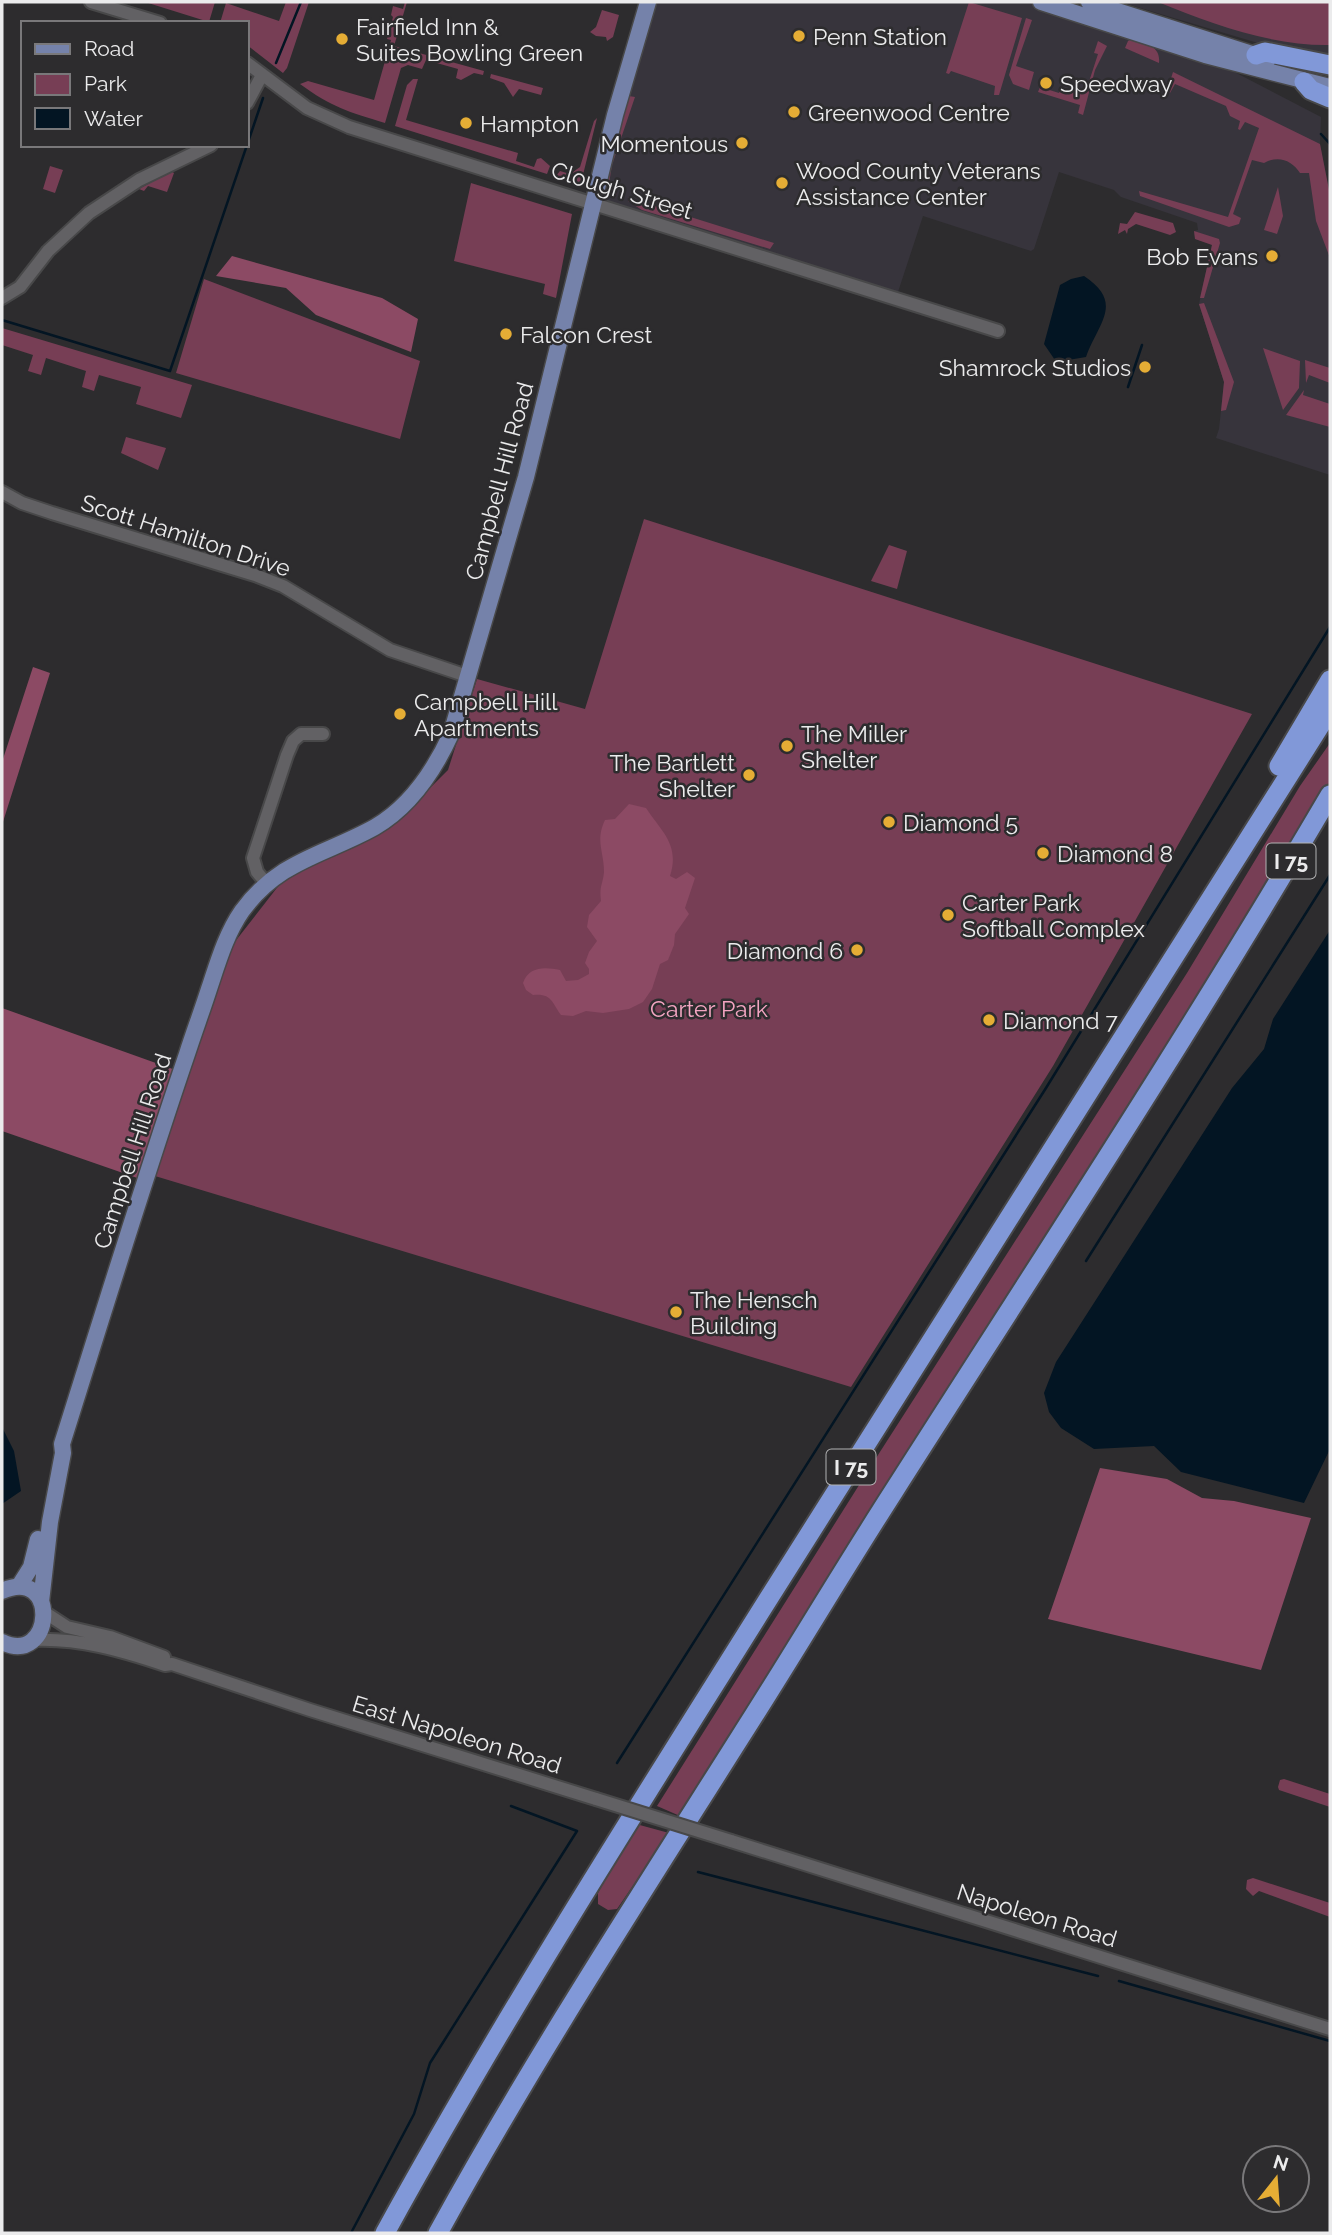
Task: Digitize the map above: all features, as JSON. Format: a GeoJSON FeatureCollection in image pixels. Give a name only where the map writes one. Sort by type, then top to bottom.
{"type":"FeatureCollection","features":[{"type":"Feature","properties":{"kind":"highway"},"geometry":{"type":"LineString","coordinates":[[1256,55],[1265,52],[1330,65]]}},
{"type":"Feature","properties":{"kind":"highway"},"geometry":{"type":"LineString","coordinates":[[1304,82],[1311,90],[1330,98]]}},
{"type":"Feature","properties":{"kind":"highway"},"geometry":{"type":"LineString","coordinates":[[1212,898],[1262,796],[1330,680]]}},
{"type":"Feature","properties":{"kind":"highway","name":"I 75"},"geometry":{"type":"LineString","coordinates":[[385,2233],[434,2143],[557,1936],[1330,710]]}},
{"type":"Feature","properties":{"kind":"highway","name":"I 75"},"geometry":{"type":"LineString","coordinates":[[438,2233],[574,2000],[890,1497],[1253,928],[1330,795]]}},
{"type":"Feature","properties":{"kind":"highway"},"geometry":{"type":"LineString","coordinates":[[1253,928],[1330,817]]}},
{"type":"Feature","properties":{"kind":"main road","name":"Campbell Hill Road"},"geometry":{"type":"LineString","coordinates":[[33,1640],[43,1624],[50,1522],[63,1453],[62,1444],[154,1154],[229,933],[241,913],[267,884],[294,864],[377,825],[412,797],[434,767],[452,734],[526,477],[615,114],[648,2]]}},
{"type":"Feature","properties":{"kind":"main road"},"geometry":{"type":"LineString","coordinates":[[1041,2],[1192,50],[1330,88]]}},
{"type":"Feature","properties":{"kind":"main road"},"geometry":{"type":"LineString","coordinates":[[1089,2],[1330,78]]}},
{"type":"Feature","properties":{"kind":"main road","name":"Campbell Hill Road"},"geometry":{"type":"LineString","coordinates":[[19,1586],[28,1574],[34,1558],[55,1450],[62,1444]]}},
{"type":"Feature","properties":{"kind":"main road"},"geometry":{"type":"LineString","coordinates":[[2,1591],[19,1586],[31,1591],[43,1607]]}},
{"type":"Feature","properties":{"kind":"main road"},"geometry":{"type":"LineString","coordinates":[[2,1659],[7,1644],[22,1645],[33,1640]]}},
{"type":"Feature","properties":{"kind":"street"},"geometry":{"type":"LineString","coordinates":[[91,2],[153,21]]}},
{"type":"Feature","properties":{"kind":"street","name":"Clough Street"},"geometry":{"type":"LineString","coordinates":[[248,64],[307,108],[349,127],[998,331]]}},
{"type":"Feature","properties":{"kind":"street"},"geometry":{"type":"LineString","coordinates":[[248,101],[262,75]]}},
{"type":"Feature","properties":{"kind":"street"},"geometry":{"type":"LineString","coordinates":[[2,298],[20,287],[48,251],[89,213],[139,180],[207,147]]}},
{"type":"Feature","properties":{"kind":"street","name":"Scott Hamilton Drive"},"geometry":{"type":"LineString","coordinates":[[2,492],[22,503],[283,586],[390,650],[467,676]]}},
{"type":"Feature","properties":{"kind":"street"},"geometry":{"type":"LineString","coordinates":[[267,884],[257,872],[253,858],[287,755],[293,741],[301,734],[323,734]]}},
{"type":"Feature","properties":{"kind":"street","name":"East Napoleon Road"},"geometry":{"type":"LineString","coordinates":[[43,1607],[67,1627],[132,1643],[166,1657],[172,1664]]}},
{"type":"Feature","properties":{"kind":"street","name":"East Napoleon Road"},"geometry":{"type":"LineString","coordinates":[[33,1640],[60,1640],[121,1649],[731,1841]]}},
{"type":"Feature","properties":{"kind":"street","name":"Napoleon Road"},"geometry":{"type":"LineString","coordinates":[[731,1841],[1330,2029]]}},
{"type":"Feature","properties":{"kind":"shaded area"},"geometry":{"type":"Polygon","coordinates":[[[648,2],[1041,2],[1192,50],[1321,117],[1320,144],[1330,195],[1330,475],[1216,438],[1224,382],[1199,304],[1212,244],[1195,239],[1197,223],[1121,197],[1114,190],[1059,172],[1034,249],[1031,251],[923,216],[896,298],[593,204],[648,2]]]}},
{"type":"Feature","properties":{"kind":"shaded area"},"geometry":{"type":"Polygon","coordinates":[[[1120,2],[1330,2],[1330,56],[1268,46],[1120,2]]]}},
{"type":"Feature","properties":{"kind":"shaded area"},"geometry":{"type":"Polygon","coordinates":[[[232,256],[382,298],[418,319],[411,352],[316,315],[286,288],[216,276],[232,256]]]}},
{"type":"Feature","properties":{"kind":"shaded area"},"geometry":{"type":"Polygon","coordinates":[[[33,667],[50,673],[2,825],[2,762],[33,667]]]}},
{"type":"Feature","properties":{"kind":"shaded area"},"geometry":{"type":"Polygon","coordinates":[[[629,804],[646,808],[668,839],[673,856],[670,876],[676,879],[687,872],[695,878],[685,908],[689,914],[675,934],[668,960],[660,964],[652,989],[643,1002],[629,1009],[561,1015],[548,997],[533,995],[526,990],[523,983],[529,973],[538,969],[560,970],[566,981],[578,980],[589,974],[585,963],[597,941],[587,927],[589,915],[601,901],[604,872],[600,840],[602,827],[605,820],[615,819],[629,804]]]}},
{"type":"Feature","properties":{"kind":"shaded area"},"geometry":{"type":"Polygon","coordinates":[[[2,1008],[181,1072],[146,1181],[2,1131],[2,1008]]]}},
{"type":"Feature","properties":{"kind":"shaded area"},"geometry":{"type":"Polygon","coordinates":[[[1100,1468],[1167,1479],[1202,1498],[1234,1501],[1311,1518],[1261,1670],[1048,1619],[1100,1468]]]}},
{"type":"Feature","properties":{"kind":"green space"},"geometry":{"type":"Polygon","coordinates":[[[145,2],[215,2],[209,21],[145,2]]]}},
{"type":"Feature","properties":{"kind":"green space"},"geometry":{"type":"Polygon","coordinates":[[[286,2],[309,2],[283,73],[248,46],[248,21],[221,21],[226,3],[279,21],[286,2]]]}},
{"type":"Feature","properties":{"kind":"green space"},"geometry":{"type":"Polygon","coordinates":[[[405,2],[394,46],[484,71],[483,75],[474,73],[461,80],[456,78],[458,69],[426,60],[422,69],[408,65],[401,68],[385,123],[341,108],[300,84],[308,81],[374,100],[391,40],[387,39],[393,6],[403,9],[405,2]]]}},
{"type":"Feature","properties":{"kind":"green space"},"geometry":{"type":"Polygon","coordinates":[[[969,2],[1022,18],[999,95],[994,95],[995,86],[951,71],[946,73],[969,2]]]}},
{"type":"Feature","properties":{"kind":"green space"},"geometry":{"type":"Polygon","coordinates":[[[1158,2],[1330,2],[1330,45],[1264,38],[1221,26],[1158,2]]]}},
{"type":"Feature","properties":{"kind":"green space"},"geometry":{"type":"Polygon","coordinates":[[[602,10],[619,15],[613,37],[607,41],[606,37],[590,32],[596,27],[602,10]]]}},
{"type":"Feature","properties":{"kind":"green space"},"geometry":{"type":"Polygon","coordinates":[[[1026,18],[1032,20],[1016,66],[1034,72],[1029,90],[1013,84],[1009,75],[1026,18]]]}},
{"type":"Feature","properties":{"kind":"green space"},"geometry":{"type":"Polygon","coordinates":[[[1131,39],[1154,49],[1159,63],[1125,48],[1131,39]]]}},
{"type":"Feature","properties":{"kind":"green space"},"geometry":{"type":"Polygon","coordinates":[[[1098,41],[1107,46],[1095,70],[1083,115],[1078,113],[1080,105],[1038,92],[1040,87],[1059,93],[1060,90],[1086,91],[1098,54],[1094,53],[1098,41]]]}},
{"type":"Feature","properties":{"kind":"green space"},"geometry":{"type":"Polygon","coordinates":[[[1173,72],[1320,144],[1330,195],[1330,258],[1316,221],[1309,173],[1300,173],[1284,160],[1274,159],[1264,163],[1252,160],[1233,214],[1241,218],[1239,224],[1229,227],[1140,196],[1139,191],[1228,217],[1259,128],[1245,122],[1240,130],[1238,129],[1240,121],[1230,116],[1226,106],[1175,84],[1170,93],[1167,91],[1173,72]]]}},
{"type":"Feature","properties":{"kind":"green space"},"geometry":{"type":"Polygon","coordinates":[[[491,74],[543,88],[541,95],[519,89],[513,97],[504,83],[490,78],[491,74]]]}},
{"type":"Feature","properties":{"kind":"green space"},"geometry":{"type":"Polygon","coordinates":[[[413,79],[418,79],[406,120],[518,153],[516,161],[534,167],[537,159],[541,158],[550,166],[547,174],[395,126],[407,85],[413,79]]]}},
{"type":"Feature","properties":{"kind":"green space"},"geometry":{"type":"Polygon","coordinates":[[[629,96],[635,97],[612,165],[608,190],[617,193],[615,198],[602,194],[629,96]]]}},
{"type":"Feature","properties":{"kind":"green space"},"geometry":{"type":"Polygon","coordinates":[[[597,118],[581,183],[556,176],[560,171],[570,174],[580,167],[597,118]]]}},
{"type":"Feature","properties":{"kind":"green space"},"geometry":{"type":"Polygon","coordinates":[[[50,166],[63,170],[55,193],[43,189],[50,166]]]}},
{"type":"Feature","properties":{"kind":"green space"},"geometry":{"type":"Polygon","coordinates":[[[171,171],[174,173],[167,192],[148,186],[144,191],[139,189],[171,171]]]}},
{"type":"Feature","properties":{"kind":"green space"},"geometry":{"type":"Polygon","coordinates":[[[471,183],[572,214],[556,298],[543,294],[545,284],[454,261],[471,183]]]}},
{"type":"Feature","properties":{"kind":"green space"},"geometry":{"type":"Polygon","coordinates":[[[1278,187],[1283,216],[1277,234],[1264,230],[1278,187]]]}},
{"type":"Feature","properties":{"kind":"green space"},"geometry":{"type":"Polygon","coordinates":[[[628,197],[774,243],[770,249],[642,210],[628,201],[628,197]]]}},
{"type":"Feature","properties":{"kind":"green space"},"geometry":{"type":"Polygon","coordinates":[[[1135,212],[1173,223],[1176,232],[1170,235],[1136,224],[1128,229],[1127,234],[1125,230],[1118,234],[1120,223],[1127,224],[1135,212]]]}},
{"type":"Feature","properties":{"kind":"green space"},"geometry":{"type":"Polygon","coordinates":[[[1194,231],[1219,239],[1220,243],[1204,298],[1200,298],[1212,245],[1195,239],[1194,231]]]}},
{"type":"Feature","properties":{"kind":"green space"},"geometry":{"type":"Polygon","coordinates":[[[204,279],[420,361],[400,439],[176,373],[204,279]]]}},
{"type":"Feature","properties":{"kind":"green space"},"geometry":{"type":"Polygon","coordinates":[[[1204,303],[1234,382],[1226,410],[1221,411],[1224,382],[1199,304],[1204,303]]]}},
{"type":"Feature","properties":{"kind":"green space"},"geometry":{"type":"Polygon","coordinates":[[[2,328],[192,385],[181,418],[136,404],[141,387],[99,375],[94,391],[82,387],[86,371],[46,358],[41,375],[28,371],[33,355],[2,345],[2,328]]]}},
{"type":"Feature","properties":{"kind":"green space"},"geometry":{"type":"Polygon","coordinates":[[[1263,348],[1300,361],[1299,388],[1283,410],[1263,348]]]}},
{"type":"Feature","properties":{"kind":"green space"},"geometry":{"type":"Polygon","coordinates":[[[1305,360],[1330,368],[1330,383],[1309,375],[1306,383],[1305,360]]]}},
{"type":"Feature","properties":{"kind":"green space"},"geometry":{"type":"Polygon","coordinates":[[[1304,390],[1303,395],[1330,404],[1330,427],[1286,415],[1304,390]]]}},
{"type":"Feature","properties":{"kind":"green space"},"geometry":{"type":"Polygon","coordinates":[[[126,437],[166,448],[158,470],[121,453],[126,437]]]}},
{"type":"Feature","properties":{"kind":"green space","name":"Carter Park"},"geometry":{"type":"Polygon","coordinates":[[[644,519],[1252,714],[1053,1066],[851,1387],[155,1176],[198,1035],[230,948],[283,880],[408,810],[448,770],[477,679],[585,709],[644,519]]]}},
{"type":"Feature","properties":{"kind":"green space"},"geometry":{"type":"Polygon","coordinates":[[[889,545],[907,551],[897,589],[871,581],[889,545]]]}},
{"type":"Feature","properties":{"kind":"green space"},"geometry":{"type":"Polygon","coordinates":[[[1330,743],[1330,789],[680,1816],[657,1806],[1187,973],[1300,786],[1330,743]]]}},
{"type":"Feature","properties":{"kind":"green space"},"geometry":{"type":"Polygon","coordinates":[[[1280,1780],[1330,1794],[1330,1807],[1279,1790],[1280,1780]]]}},
{"type":"Feature","properties":{"kind":"green space"},"geometry":{"type":"Polygon","coordinates":[[[636,1824],[669,1833],[617,1909],[608,1910],[598,1904],[598,1893],[636,1824]]]}},
{"type":"Feature","properties":{"kind":"green space"},"geometry":{"type":"Polygon","coordinates":[[[1253,1878],[1330,1903],[1330,1917],[1259,1891],[1253,1896],[1246,1889],[1247,1880],[1253,1878]]]}},
{"type":"Feature","properties":{"kind":"water"},"geometry":{"type":"Polygon","coordinates":[[[1084,276],[1103,295],[1105,314],[1086,357],[1068,360],[1063,365],[1057,363],[1044,344],[1060,285],[1084,276]]]}},
{"type":"Feature","properties":{"kind":"water"},"geometry":{"type":"Polygon","coordinates":[[[1330,930],[1330,1449],[1304,1503],[1181,1472],[1154,1446],[1094,1449],[1061,1428],[1049,1412],[1044,1393],[1056,1362],[1232,1088],[1264,1049],[1273,1019],[1330,930]]]}},
{"type":"Feature","properties":{"kind":"water"},"geometry":{"type":"Polygon","coordinates":[[[2,1427],[14,1451],[21,1491],[2,1504],[2,1427]]]}},
{"type":"Feature","properties":{"kind":"waterway"},"geometry":{"type":"LineString","coordinates":[[276,63],[301,2]]}},
{"type":"Feature","properties":{"kind":"waterway"},"geometry":{"type":"LineString","coordinates":[[248,142],[263,98]]}},
{"type":"Feature","properties":{"kind":"waterway"},"geometry":{"type":"LineString","coordinates":[[1321,134],[1330,144]]}},
{"type":"Feature","properties":{"kind":"waterway"},"geometry":{"type":"LineString","coordinates":[[2,320],[170,371],[246,147]]}},
{"type":"Feature","properties":{"kind":"waterway"},"geometry":{"type":"LineString","coordinates":[[1128,387],[1142,345]]}},
{"type":"Feature","properties":{"kind":"waterway"},"geometry":{"type":"LineString","coordinates":[[617,1763],[1046,1088],[1330,627]]}},
{"type":"Feature","properties":{"kind":"waterway"},"geometry":{"type":"LineString","coordinates":[[1086,1261],[1330,875]]}},
{"type":"Feature","properties":{"kind":"waterway"},"geometry":{"type":"LineString","coordinates":[[351,2233],[414,2114],[430,2063],[577,1831],[511,1806]]}},
{"type":"Feature","properties":{"kind":"waterway"},"geometry":{"type":"LineString","coordinates":[[698,1872],[1098,1976]]}},
{"type":"Feature","properties":{"kind":"waterway"},"geometry":{"type":"LineString","coordinates":[[1119,1981],[1330,2041]]}},
{"type":"Feature","properties":{"kind":"place","name":"Penn Station"},"geometry":{"type":"Point","coordinates":[799,36]}},
{"type":"Feature","properties":{"kind":"place","name":"Fairfield Inn & Suites Bowling Green"},"geometry":{"type":"Point","coordinates":[342,39]}},
{"type":"Feature","properties":{"kind":"place","name":"Speedway"},"geometry":{"type":"Point","coordinates":[1046,83]}},
{"type":"Feature","properties":{"kind":"place","name":"Greenwood Centre"},"geometry":{"type":"Point","coordinates":[794,112]}},
{"type":"Feature","properties":{"kind":"place","name":"Hampton"},"geometry":{"type":"Point","coordinates":[466,123]}},
{"type":"Feature","properties":{"kind":"place","name":"Momentous"},"geometry":{"type":"Point","coordinates":[742,143]}},
{"type":"Feature","properties":{"kind":"place","name":"Wood County Veterans Assistance Center"},"geometry":{"type":"Point","coordinates":[782,183]}},
{"type":"Feature","properties":{"kind":"place","name":"Bob Evans"},"geometry":{"type":"Point","coordinates":[1272,256]}},
{"type":"Feature","properties":{"kind":"place","name":"Falcon Crest"},"geometry":{"type":"Point","coordinates":[506,334]}},
{"type":"Feature","properties":{"kind":"place","name":"Shamrock Studios"},"geometry":{"type":"Point","coordinates":[1145,367]}},
{"type":"Feature","properties":{"kind":"place","name":"Campbell Hill Apartments"},"geometry":{"type":"Point","coordinates":[400,714]}},
{"type":"Feature","properties":{"kind":"place","name":"The Miller Shelter"},"geometry":{"type":"Point","coordinates":[787,746]}},
{"type":"Feature","properties":{"kind":"place","name":"The Bartlett Shelter"},"geometry":{"type":"Point","coordinates":[749,775]}},
{"type":"Feature","properties":{"kind":"place","name":"Diamond 5"},"geometry":{"type":"Point","coordinates":[889,822]}},
{"type":"Feature","properties":{"kind":"place","name":"Diamond 8"},"geometry":{"type":"Point","coordinates":[1043,853]}},
{"type":"Feature","properties":{"kind":"place","name":"Carter Park Softball Complex"},"geometry":{"type":"Point","coordinates":[948,915]}},
{"type":"Feature","properties":{"kind":"place","name":"Diamond 6"},"geometry":{"type":"Point","coordinates":[857,950]}},
{"type":"Feature","properties":{"kind":"place","name":"Diamond 7"},"geometry":{"type":"Point","coordinates":[989,1020]}},
{"type":"Feature","properties":{"kind":"place","name":"The Hensch Building"},"geometry":{"type":"Point","coordinates":[676,1312]}}]}
